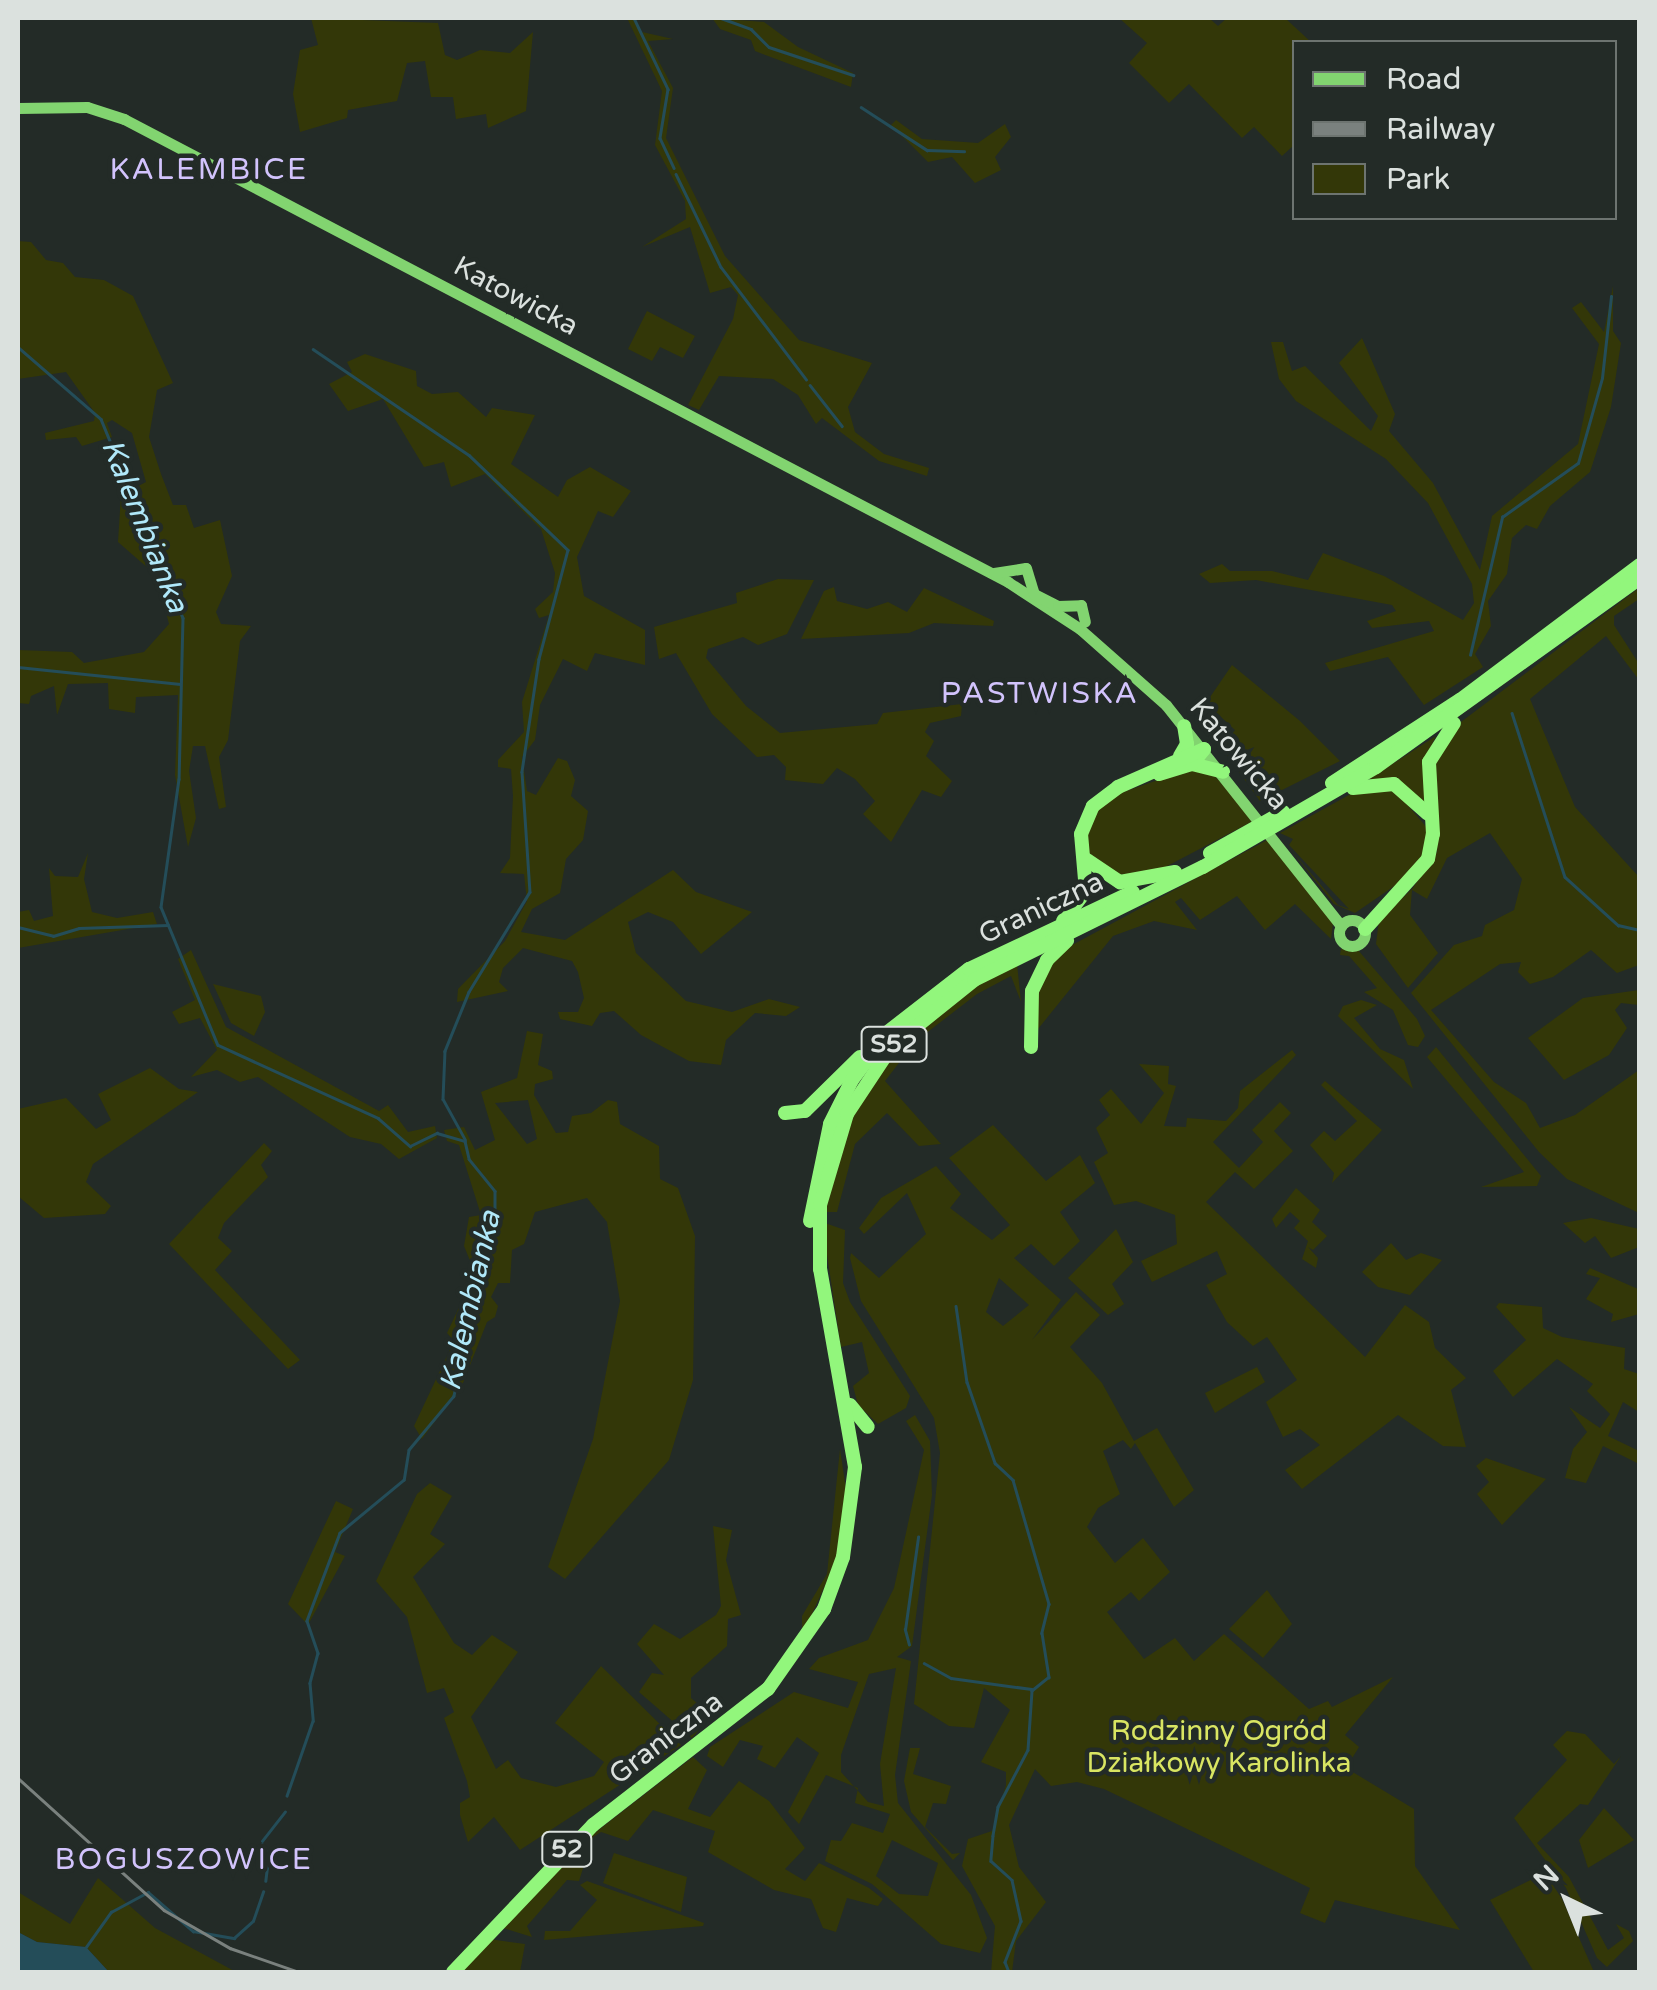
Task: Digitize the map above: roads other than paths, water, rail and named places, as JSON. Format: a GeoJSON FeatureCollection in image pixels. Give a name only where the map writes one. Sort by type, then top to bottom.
{"type":"FeatureCollection","features":[{"type":"Feature","properties":{"kind":"highway","name":"Graniczna"},"geometry":{"type":"LineString","coordinates":[[852,1508],[842,1405],[812,1269],[811,1198],[836,1110],[880,1041],[952,979],[1175,872],[1418,729],[1640,565]]}},
{"type":"Feature","properties":{"kind":"highway","name":"Graniczna"},"geometry":{"type":"LineString","coordinates":[[453,1972],[566,1850],[768,1689],[807,1640],[836,1578],[852,1508],[855,1467],[820,1269],[820,1205],[832,1155],[852,1104],[884,1055],[954,992],[1101,919],[1329,796],[1470,705],[1640,578]]}},
{"type":"Feature","properties":{"kind":"highway"},"geometry":{"type":"LineString","coordinates":[[1353,923],[1397,894],[1428,859],[1432,752],[1470,705]]}},
{"type":"Feature","properties":{"kind":"highway"},"geometry":{"type":"LineString","coordinates":[[1176,760],[1186,746],[1184,726]]}},
{"type":"Feature","properties":{"kind":"highway"},"geometry":{"type":"LineString","coordinates":[[1040,936],[1083,899],[1082,850],[1089,811],[1129,782],[1204,749]]}},
{"type":"Feature","properties":{"kind":"highway"},"geometry":{"type":"LineString","coordinates":[[1192,764],[1204,749]]}},
{"type":"Feature","properties":{"kind":"highway"},"geometry":{"type":"LineString","coordinates":[[1129,782],[1192,764],[1223,772]]}},
{"type":"Feature","properties":{"kind":"highway"},"geometry":{"type":"LineString","coordinates":[[1329,796],[1369,782],[1394,784],[1414,795],[1431,818]]}},
{"type":"Feature","properties":{"kind":"highway"},"geometry":{"type":"LineString","coordinates":[[1082,850],[1100,874],[1120,882],[1175,872]]}},
{"type":"Feature","properties":{"kind":"highway"},"geometry":{"type":"LineString","coordinates":[[1031,1047],[1032,990],[1047,960],[1101,919]]}},
{"type":"Feature","properties":{"kind":"highway"},"geometry":{"type":"LineString","coordinates":[[786,1112],[805,1111],[880,1041]]}},
{"type":"Feature","properties":{"kind":"highway"},"geometry":{"type":"LineString","coordinates":[[844,1388],[853,1413],[868,1427]]}},
{"type":"Feature","properties":{"kind":"main road","name":"Katowicka"},"geometry":{"type":"LineString","coordinates":[[18,108],[79,106],[124,120],[980,569],[1026,587],[1066,612]]}},
{"type":"Feature","properties":{"kind":"main road","name":"Katowicka"},"geometry":{"type":"LineString","coordinates":[[1008,578],[1023,567],[1026,587]]}},
{"type":"Feature","properties":{"kind":"main road"},"geometry":{"type":"LineString","coordinates":[[1084,607],[1080,624],[1066,612],[1084,607]]}},
{"type":"Feature","properties":{"kind":"main road","name":"Katowicka"},"geometry":{"type":"LineString","coordinates":[[1080,624],[1184,726],[1328,904],[1353,923]]}},
{"type":"Feature","properties":{"kind":"water"},"geometry":{"type":"Polygon","coordinates":[[[18,1932],[37,1942],[86,1947],[109,1972],[18,1972],[18,1932]]]}},
{"type":"Feature","properties":{"kind":"waterway"},"geometry":{"type":"LineString","coordinates":[[634,18],[668,89],[660,138],[674,168]]}},
{"type":"Feature","properties":{"kind":"waterway"},"geometry":{"type":"LineString","coordinates":[[721,18],[751,29],[769,47],[853,75]]}},
{"type":"Feature","properties":{"kind":"waterway"},"geometry":{"type":"LineString","coordinates":[[861,107],[927,150],[964,151]]}},
{"type":"Feature","properties":{"kind":"waterway"},"geometry":{"type":"LineString","coordinates":[[676,174],[721,267],[806,379]]}},
{"type":"Feature","properties":{"kind":"waterway"},"geometry":{"type":"LineString","coordinates":[[1470,655],[1502,517],[1578,463],[1602,378],[1611,296]]}},
{"type":"Feature","properties":{"kind":"waterway","name":"Kalembianka"},"geometry":{"type":"LineString","coordinates":[[18,347],[101,419],[183,618],[179,779],[161,907],[218,1045],[378,1118],[410,1146],[437,1133],[465,1141],[469,1159],[495,1191],[495,1218],[454,1396],[409,1450],[404,1480],[340,1533],[307,1621],[318,1653],[310,1683],[313,1721],[287,1796]]}},
{"type":"Feature","properties":{"kind":"waterway"},"geometry":{"type":"LineString","coordinates":[[313,349],[469,455],[568,550],[539,659],[522,772],[530,892],[469,992],[445,1051],[443,1099],[465,1139]]}},
{"type":"Feature","properties":{"kind":"waterway"},"geometry":{"type":"LineString","coordinates":[[810,385],[842,426]]}},
{"type":"Feature","properties":{"kind":"waterway"},"geometry":{"type":"LineString","coordinates":[[18,667],[180,684]]}},
{"type":"Feature","properties":{"kind":"waterway"},"geometry":{"type":"LineString","coordinates":[[1512,713],[1565,877],[1618,925],[1640,930]]}},
{"type":"Feature","properties":{"kind":"waterway"},"geometry":{"type":"LineString","coordinates":[[18,927],[53,936],[79,928],[168,925]]}},
{"type":"Feature","properties":{"kind":"waterway"},"geometry":{"type":"LineString","coordinates":[[956,1306],[967,1382],[995,1463],[1013,1480],[1049,1604],[1042,1633],[1049,1677],[1032,1691],[1028,1750],[998,1807],[993,1836],[991,1861],[1012,1880],[1021,1921],[1005,1962],[1009,1972]]}},
{"type":"Feature","properties":{"kind":"waterway"},"geometry":{"type":"LineString","coordinates":[[909,1645],[905,1630],[918,1537]]}},
{"type":"Feature","properties":{"kind":"waterway"},"geometry":{"type":"LineString","coordinates":[[924,1663],[951,1678],[1031,1689]]}},
{"type":"Feature","properties":{"kind":"waterway","name":"Kalembianka"},"geometry":{"type":"LineString","coordinates":[[262,1841],[285,1812]]}},
{"type":"Feature","properties":{"kind":"waterway","name":"Kalembianka"},"geometry":{"type":"LineString","coordinates":[[262,1844],[269,1855],[266,1881]]}},
{"type":"Feature","properties":{"kind":"waterway","name":"Kalembianka"},"geometry":{"type":"LineString","coordinates":[[86,1947],[111,1912],[148,1892],[193,1931],[234,1938],[253,1921],[263,1892]]}},
{"type":"Feature","properties":{"kind":"railway"},"geometry":{"type":"LineString","coordinates":[[18,1778],[164,1910],[230,1948],[299,1972]]}},
{"type":"Feature","properties":{"kind":"district","name":"KALEMBICE"},"geometry":{"type":"Point","coordinates":[209,170]}},
{"type":"Feature","properties":{"kind":"district","name":"PASTWISKA"},"geometry":{"type":"Point","coordinates":[1040,694]}},
{"type":"Feature","properties":{"kind":"district","name":"BOGUSZOWICE"},"geometry":{"type":"Point","coordinates":[184,1860]}},
{"type":"Feature","properties":{"kind":"park label","name":"Rodzinny Ogród Działkowy Karolinka"},"geometry":{"type":"Point","coordinates":[1219,1747]}}]}
